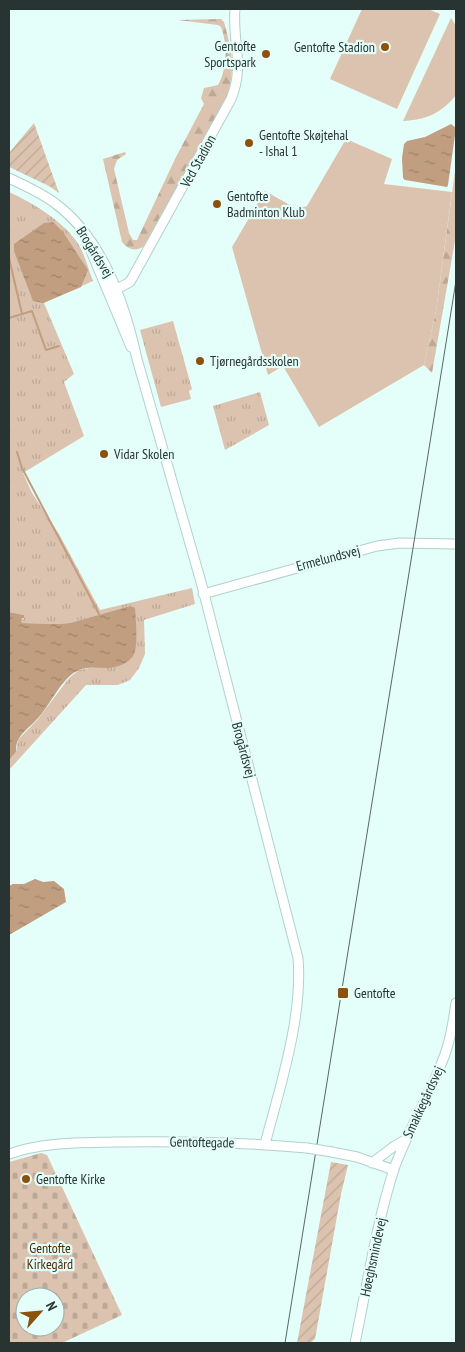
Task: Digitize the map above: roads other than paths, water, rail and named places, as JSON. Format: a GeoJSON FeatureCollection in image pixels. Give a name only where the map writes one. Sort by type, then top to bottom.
{"type":"FeatureCollection","features":[{"type":"Feature","properties":{"kind":"street","name":"Ved Stadion"},"geometry":{"type":"LineString","coordinates":[[113,291],[130,282],[218,124],[235,89],[239,60],[235,9]]}},
{"type":"Feature","properties":{"kind":"street","name":"Brogårdsvej"},"geometry":{"type":"LineString","coordinates":[[9,178],[45,196],[68,213],[89,239],[127,319],[203,594],[298,958],[299,984],[288,1056],[264,1144]]}},
{"type":"Feature","properties":{"kind":"street","name":"Brogårdsvej"},"geometry":{"type":"LineString","coordinates":[[9,185],[42,201],[73,226],[89,248],[113,291]]}},
{"type":"Feature","properties":{"kind":"street","name":"Ermelundsvej"},"geometry":{"type":"LineString","coordinates":[[203,594],[376,546],[400,543],[456,544]]}},
{"type":"Feature","properties":{"kind":"street","name":"Smakkegårdsvej"},"geometry":{"type":"LineString","coordinates":[[394,1170],[405,1140],[442,1063],[451,1033],[456,1003]]}},
{"type":"Feature","properties":{"kind":"street"},"geometry":{"type":"LineString","coordinates":[[372,1163],[392,1147],[405,1140]]}},
{"type":"Feature","properties":{"kind":"street","name":"Gentoftegade"},"geometry":{"type":"LineString","coordinates":[[9,1154],[51,1144],[170,1141],[264,1144],[332,1152],[357,1157],[394,1170]]}},
{"type":"Feature","properties":{"kind":"street","name":"Høeghsmindevej"},"geometry":{"type":"LineString","coordinates":[[355,1343],[394,1170]]}},
{"type":"Feature","properties":{"kind":"water"},"geometry":{"type":"Polygon","coordinates":[[[451,124],[456,128],[447,187],[405,180],[403,178],[402,158],[404,144],[407,141],[425,137],[451,124]]]}},
{"type":"Feature","properties":{"kind":"water"},"geometry":{"type":"Polygon","coordinates":[[[53,222],[63,232],[88,270],[81,287],[43,303],[33,301],[14,251],[14,244],[44,223],[53,222]]]}},
{"type":"Feature","properties":{"kind":"water"},"geometry":{"type":"Polygon","coordinates":[[[130,606],[135,608],[136,625],[136,645],[132,657],[115,667],[85,668],[66,679],[43,713],[20,737],[16,752],[9,760],[9,612],[24,615],[24,618],[21,619],[22,623],[57,624],[70,623],[130,606]]]}},
{"type":"Feature","properties":{"kind":"water"},"geometry":{"type":"Polygon","coordinates":[[[35,879],[43,882],[54,881],[64,889],[66,902],[9,935],[9,886],[24,884],[35,879]]]}},
{"type":"Feature","properties":{"kind":"waterway"},"geometry":{"type":"LineString","coordinates":[[9,258],[22,314]]}},
{"type":"Feature","properties":{"kind":"waterway"},"geometry":{"type":"LineString","coordinates":[[9,318],[32,311],[46,350],[59,346]]}},
{"type":"Feature","properties":{"kind":"waterway"},"geometry":{"type":"LineString","coordinates":[[17,452],[22,468],[99,614]]}},
{"type":"Feature","properties":{"kind":"tram line"},"geometry":{"type":"LineString","coordinates":[[285,1343],[456,281]]}},
{"type":"Feature","properties":{"kind":"place","name":"Gentofte Stadion"},"geometry":{"type":"Point","coordinates":[385,47]}},
{"type":"Feature","properties":{"kind":"place","name":"Gentofte Sportspark"},"geometry":{"type":"Point","coordinates":[266,54]}},
{"type":"Feature","properties":{"kind":"place","name":"Gentofte Skøjtehal - Ishal 1"},"geometry":{"type":"Point","coordinates":[249,143]}},
{"type":"Feature","properties":{"kind":"place","name":"Gentofte Badminton Klub"},"geometry":{"type":"Point","coordinates":[217,204]}},
{"type":"Feature","properties":{"kind":"place","name":"Tjørnegårdsskolen"},"geometry":{"type":"Point","coordinates":[200,361]}},
{"type":"Feature","properties":{"kind":"place","name":"Vidar Skolen"},"geometry":{"type":"Point","coordinates":[104,454]}},
{"type":"Feature","properties":{"kind":"place","name":"Gentofte"},"geometry":{"type":"Point","coordinates":[343,993]}},
{"type":"Feature","properties":{"kind":"place","name":"Gentofte Kirke"},"geometry":{"type":"Point","coordinates":[26,1179]}},
{"type":"Feature","properties":{"kind":"park label","name":"Gentofte Kirkegård"},"geometry":{"type":"Point","coordinates":[50,1256]}}]}
